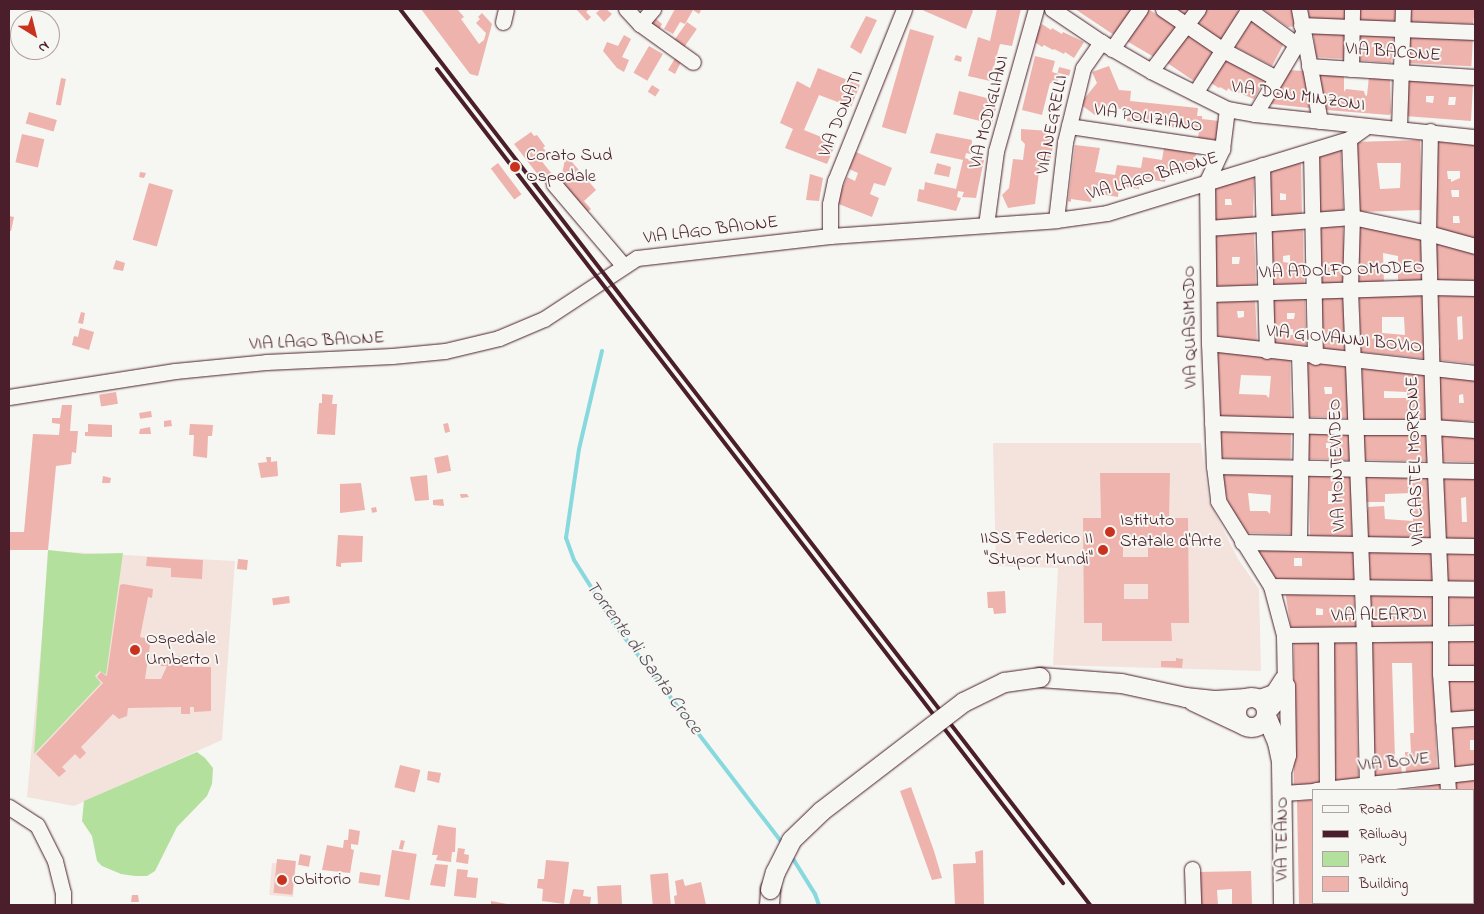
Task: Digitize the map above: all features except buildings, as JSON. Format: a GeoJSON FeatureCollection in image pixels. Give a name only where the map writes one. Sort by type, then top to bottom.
{"type":"FeatureCollection","features":[{"type":"Feature","properties":{"kind":"main road"},"geometry":{"type":"LineString","coordinates":[[769,897],[775,872],[791,840],[805,824],[826,806],[970,698],[1004,682],[1040,677],[1121,683],[1185,697],[1259,706]]}},
{"type":"Feature","properties":{"kind":"main road"},"geometry":{"type":"LineString","coordinates":[[1185,697],[1244,725],[1259,726],[1259,706]]}},
{"type":"Feature","properties":{"kind":"main road"},"geometry":{"type":"LineString","coordinates":[[1259,706],[1237,708],[1237,718],[1267,744],[1281,767]]}},
{"type":"Feature","properties":{"kind":"main road","name":"VIA TEANO"},"geometry":{"type":"LineString","coordinates":[[1259,706],[1277,742],[1281,767],[1283,793],[1283,905]]}},
{"type":"Feature","properties":{"kind":"street"},"geometry":{"type":"LineString","coordinates":[[626,9],[640,24],[693,62]]}},
{"type":"Feature","properties":{"kind":"street"},"geometry":{"type":"LineString","coordinates":[[640,24],[653,9]]}},
{"type":"Feature","properties":{"kind":"street","name":"VIA DONATI"},"geometry":{"type":"LineString","coordinates":[[830,236],[830,204],[836,181],[904,9]]}},
{"type":"Feature","properties":{"kind":"street","name":"VIA MODIGLIANI"},"geometry":{"type":"LineString","coordinates":[[986,225],[996,151],[1036,9]]}},
{"type":"Feature","properties":{"kind":"street","name":"VIA DON MINZONI"},"geometry":{"type":"LineString","coordinates":[[1052,9],[1106,46],[1151,71],[1228,109],[1255,114],[1368,126],[1430,130],[1475,137]]}},
{"type":"Feature","properties":{"kind":"street","name":"VIA NEGRELLI"},"geometry":{"type":"LineString","coordinates":[[1056,220],[1069,126],[1083,68],[1140,9]]}},
{"type":"Feature","properties":{"kind":"street"},"geometry":{"type":"LineString","coordinates":[[1163,9],[1223,50],[1276,78]]}},
{"type":"Feature","properties":{"kind":"street"},"geometry":{"type":"LineString","coordinates":[[1151,71],[1198,9]]}},
{"type":"Feature","properties":{"kind":"street"},"geometry":{"type":"LineString","coordinates":[[1195,92],[1249,9],[1300,34],[1352,27],[1475,32]]}},
{"type":"Feature","properties":{"kind":"street"},"geometry":{"type":"LineString","coordinates":[[1299,9],[1300,34],[1309,66],[1320,121]]}},
{"type":"Feature","properties":{"kind":"street"},"geometry":{"type":"LineString","coordinates":[[1351,68],[1352,9]]}},
{"type":"Feature","properties":{"kind":"street"},"geometry":{"type":"LineString","coordinates":[[1399,128],[1403,9]]}},
{"type":"Feature","properties":{"kind":"street"},"geometry":{"type":"LineString","coordinates":[[1255,114],[1300,34]]}},
{"type":"Feature","properties":{"kind":"street","name":"VIA BACONE"},"geometry":{"type":"LineString","coordinates":[[1309,66],[1475,77]]}},
{"type":"Feature","properties":{"kind":"street","name":"VIA QUASIMODO"},"geometry":{"type":"LineString","coordinates":[[1228,109],[1222,149],[1207,181],[1210,294],[1209,343],[1214,466],[1218,501],[1242,542]]}},
{"type":"Feature","properties":{"kind":"street","name":"VIA POLIZIANO"},"geometry":{"type":"LineString","coordinates":[[1069,126],[1222,149]]}},
{"type":"Feature","properties":{"kind":"street","name":"VIA LAGO BAIONE"},"geometry":{"type":"LineString","coordinates":[[9,397],[175,371],[266,362],[445,352],[499,338],[544,319],[636,258],[830,236],[1056,220],[1107,213],[1349,139],[1368,126]]}},
{"type":"Feature","properties":{"kind":"street","name":"VIA CASTEL MORRONE"},"geometry":{"type":"LineString","coordinates":[[1430,130],[1428,233],[1433,427],[1440,588],[1440,673],[1447,783]]}},
{"type":"Feature","properties":{"kind":"street","name":"VIA MONTEVIDEO"},"geometry":{"type":"LineString","coordinates":[[1349,139],[1352,217],[1350,290],[1364,635],[1367,787]]}},
{"type":"Feature","properties":{"kind":"street"},"geometry":{"type":"LineString","coordinates":[[1311,151],[1315,357]]}},
{"type":"Feature","properties":{"kind":"street"},"geometry":{"type":"LineString","coordinates":[[1262,165],[1267,351]]}},
{"type":"Feature","properties":{"kind":"street"},"geometry":{"type":"LineString","coordinates":[[554,184],[623,265]]}},
{"type":"Feature","properties":{"kind":"street"},"geometry":{"type":"LineString","coordinates":[[1208,228],[1352,217],[1428,233],[1475,246]]}},
{"type":"Feature","properties":{"kind":"street","name":"VIA ADOLFO OMODEO"},"geometry":{"type":"LineString","coordinates":[[1210,294],[1430,287],[1475,288]]}},
{"type":"Feature","properties":{"kind":"street","name":"VIA GIOVANNI BOVIO"},"geometry":{"type":"LineString","coordinates":[[1209,343],[1315,357],[1432,367],[1475,373]]}},
{"type":"Feature","properties":{"kind":"street"},"geometry":{"type":"LineString","coordinates":[[1299,354],[1301,426],[1299,543]]}},
{"type":"Feature","properties":{"kind":"street"},"geometry":{"type":"LineString","coordinates":[[1212,423],[1433,427],[1475,430]]}},
{"type":"Feature","properties":{"kind":"street"},"geometry":{"type":"LineString","coordinates":[[1214,466],[1475,471]]}},
{"type":"Feature","properties":{"kind":"street"},"geometry":{"type":"LineString","coordinates":[[1242,542],[1475,546]]}},
{"type":"Feature","properties":{"kind":"street","name":"VIA TEANO"},"geometry":{"type":"LineString","coordinates":[[1242,542],[1271,586],[1284,635],[1288,755],[1287,763],[1281,767]]}},
{"type":"Feature","properties":{"kind":"street"},"geometry":{"type":"LineString","coordinates":[[1271,586],[1475,589]]}},
{"type":"Feature","properties":{"kind":"street","name":"VIA ALEARDI"},"geometry":{"type":"LineString","coordinates":[[1284,635],[1475,633]]}},
{"type":"Feature","properties":{"kind":"street"},"geometry":{"type":"LineString","coordinates":[[1321,789],[1326,635]]}},
{"type":"Feature","properties":{"kind":"street"},"geometry":{"type":"LineString","coordinates":[[1440,673],[1475,673]]}},
{"type":"Feature","properties":{"kind":"street","name":"VIA TEANO"},"geometry":{"type":"LineString","coordinates":[[1259,706],[1279,700],[1286,675]]}},
{"type":"Feature","properties":{"kind":"street"},"geometry":{"type":"LineString","coordinates":[[1443,720],[1475,718]]}},
{"type":"Feature","properties":{"kind":"street","name":"VIA BOVE"},"geometry":{"type":"LineString","coordinates":[[1336,789],[1447,783],[1475,772]]}},
{"type":"Feature","properties":{"kind":"street","name":"VIA BOVE"},"geometry":{"type":"LineString","coordinates":[[1283,793],[1312,791]]}},
{"type":"Feature","properties":{"kind":"street"},"geometry":{"type":"LineString","coordinates":[[9,807],[37,825],[55,861],[63,893],[63,905]]}},
{"type":"Feature","properties":{"kind":"street"},"geometry":{"type":"LineString","coordinates":[[1192,869],[1193,905]]}},
{"type":"Feature","properties":{"kind":"shaded area","name":"Istituto Statale d'Arte"},"geometry":{"type":"Polygon","coordinates":[[[993,443],[1201,443],[1209,501],[1238,559],[1259,589],[1261,671],[1053,665],[1058,568],[996,566],[993,443]]]}},
{"type":"Feature","properties":{"kind":"shaded area","name":"Ospedale Umberto I"},"geometry":{"type":"Polygon","coordinates":[[[50,551],[235,561],[222,740],[74,806],[27,797],[50,551]]]}},
{"type":"Feature","properties":{"kind":"shaded area","name":"Obitorio"},"geometry":{"type":"Polygon","coordinates":[[[272,863],[296,865],[293,897],[269,895],[272,863]]]}},
{"type":"Feature","properties":{"kind":"green space"},"geometry":{"type":"Polygon","coordinates":[[[48,550],[85,554],[123,553],[106,675],[100,671],[95,676],[101,683],[34,754],[48,550]]]}},
{"type":"Feature","properties":{"kind":"green space"},"geometry":{"type":"Polygon","coordinates":[[[197,752],[213,768],[212,784],[207,796],[177,827],[155,871],[147,876],[135,876],[121,874],[102,866],[97,861],[92,836],[82,821],[84,801],[197,752]]]}},
{"type":"Feature","properties":{"kind":"waterway","name":"Torrente di Santa Croce"},"geometry":{"type":"LineString","coordinates":[[602,351],[579,449],[566,538],[574,560],[615,625],[783,844]]}},
{"type":"Feature","properties":{"kind":"waterway","name":"Torrente di Santa Croce"},"geometry":{"type":"LineString","coordinates":[[790,854],[815,894],[819,905]]}},
{"type":"Feature","properties":{"kind":"railway"},"geometry":{"type":"LineString","coordinates":[[400,9],[1090,905]]}},
{"type":"Feature","properties":{"kind":"railway"},"geometry":{"type":"LineString","coordinates":[[437,69],[1063,883]]}},
{"type":"Feature","properties":{"kind":"place","name":"Corato Sud Ospedale"},"geometry":{"type":"Point","coordinates":[515,167]}},
{"type":"Feature","properties":{"kind":"place","name":"Istituto Statale d'Arte"},"geometry":{"type":"Point","coordinates":[1110,532]}},
{"type":"Feature","properties":{"kind":"place","name":"IISS Federico II \"Stupor Mundi\""},"geometry":{"type":"Point","coordinates":[1103,550]}},
{"type":"Feature","properties":{"kind":"place","name":"Ospedale Umberto I"},"geometry":{"type":"Point","coordinates":[135,650]}},
{"type":"Feature","properties":{"kind":"place","name":"Obitorio"},"geometry":{"type":"Point","coordinates":[282,880]}}]}
